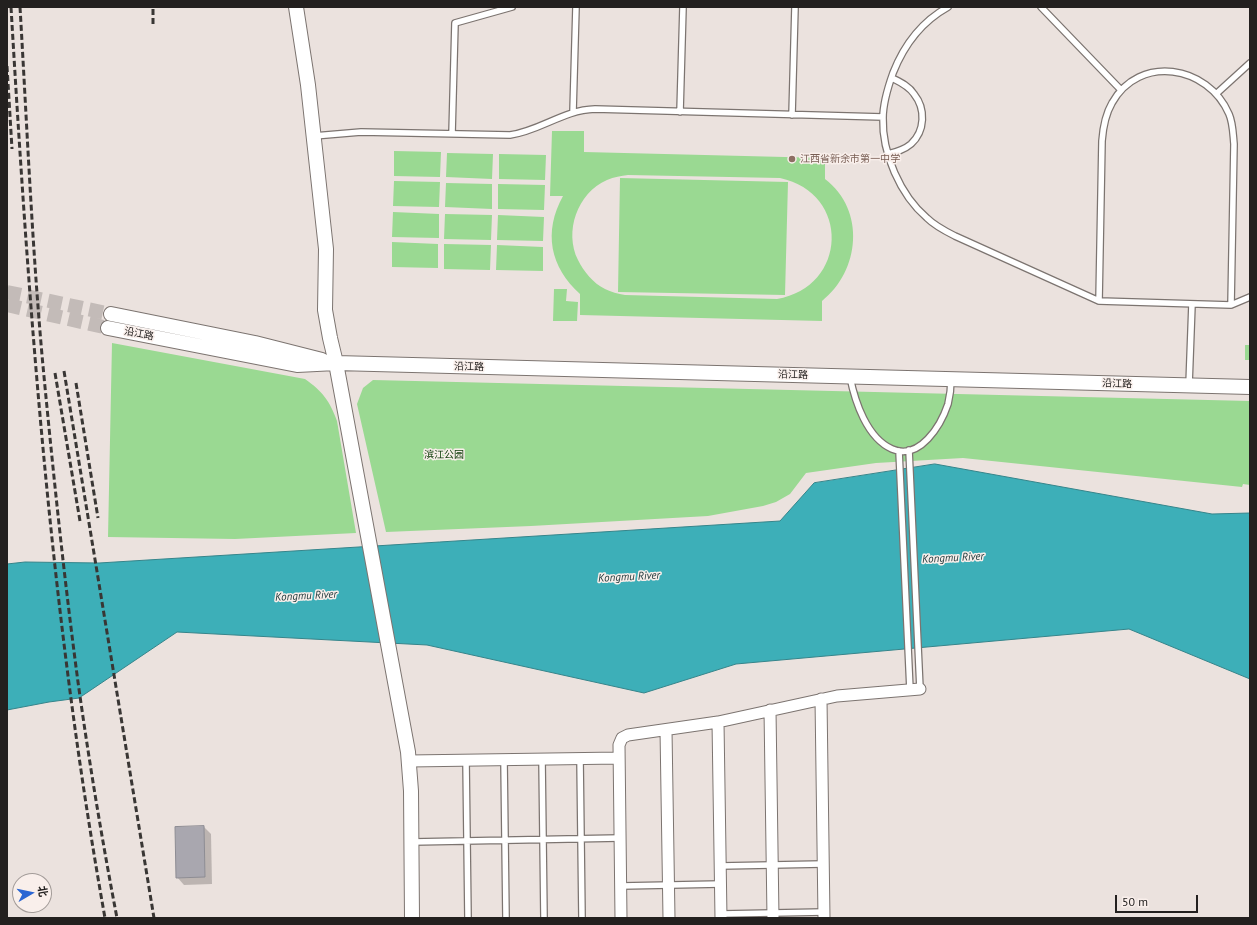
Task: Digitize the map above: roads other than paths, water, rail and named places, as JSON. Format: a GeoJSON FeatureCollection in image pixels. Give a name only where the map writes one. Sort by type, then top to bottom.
{"type":"FeatureCollection","features":[{"type":"Feature","properties":{"kind":"street"},"geometry":{"type":"LineString","coordinates":[[296,7],[326,249],[325,310],[409,761],[412,918]]}},
{"type":"Feature","properties":{"kind":"street","name":"沿江路"},"geometry":{"type":"LineString","coordinates":[[110,321],[297,365],[336,363],[1250,387]]}},
{"type":"Feature","properties":{"kind":"street"},"geometry":{"type":"LineString","coordinates":[[621,918],[619,745],[622,738],[628,735],[718,722],[821,699],[852,694],[915,690]]}},
{"type":"Feature","properties":{"kind":"street"},"geometry":{"type":"LineString","coordinates":[[821,699],[824,915]]}},
{"type":"Feature","properties":{"kind":"street"},"geometry":{"type":"LineString","coordinates":[[770,710],[773,915]]}},
{"type":"Feature","properties":{"kind":"street"},"geometry":{"type":"LineString","coordinates":[[718,722],[721,916]]}},
{"type":"Feature","properties":{"kind":"street"},"geometry":{"type":"LineString","coordinates":[[666,730],[669,918]]}},
{"type":"Feature","properties":{"kind":"street"},"geometry":{"type":"LineString","coordinates":[[409,761],[619,758]]}},
{"type":"Feature","properties":{"kind":"lane"},"geometry":{"type":"LineString","coordinates":[[452,134],[455,23],[512,7]]}},
{"type":"Feature","properties":{"kind":"lane"},"geometry":{"type":"LineString","coordinates":[[573,112],[576,7]]}},
{"type":"Feature","properties":{"kind":"lane"},"geometry":{"type":"LineString","coordinates":[[680,112],[683,7]]}},
{"type":"Feature","properties":{"kind":"lane"},"geometry":{"type":"LineString","coordinates":[[792,115],[795,7]]}},
{"type":"Feature","properties":{"kind":"lane"},"geometry":{"type":"LineString","coordinates":[[1041,7],[1121,90]]}},
{"type":"Feature","properties":{"kind":"lane"},"geometry":{"type":"LineString","coordinates":[[945,8],[930,18],[911,38],[903,51],[892,78],[883,117],[884,136],[888,154],[902,188],[913,204],[926,218],[954,236],[1099,301],[1231,305],[1250,297]]}},
{"type":"Feature","properties":{"kind":"lane"},"geometry":{"type":"LineString","coordinates":[[1216,94],[1250,63]]}},
{"type":"Feature","properties":{"kind":"lane"},"geometry":{"type":"LineString","coordinates":[[1099,301],[1103,128],[1106,115],[1112,102],[1121,90],[1130,82],[1142,76],[1168,71],[1181,72],[1193,76],[1204,83],[1222,102],[1229,115],[1233,129],[1231,305]]}},
{"type":"Feature","properties":{"kind":"lane"},"geometry":{"type":"LineString","coordinates":[[888,154],[905,148],[915,140],[919,133],[922,118],[920,104],[913,92],[904,84],[892,78]]}},
{"type":"Feature","properties":{"kind":"lane"},"geometry":{"type":"LineString","coordinates":[[313,136],[361,132],[502,135],[518,134],[573,112],[595,109],[883,117]]}},
{"type":"Feature","properties":{"kind":"lane"},"geometry":{"type":"LineString","coordinates":[[1189,385],[1192,304]]}},
{"type":"Feature","properties":{"kind":"lane"},"geometry":{"type":"LineString","coordinates":[[850,377],[856,402],[866,424],[882,442],[892,449],[899,451],[913,450],[923,444],[937,426],[948,405],[952,379]]}},
{"type":"Feature","properties":{"kind":"lane"},"geometry":{"type":"LineString","coordinates":[[909,450],[919,667],[915,690]]}},
{"type":"Feature","properties":{"kind":"lane"},"geometry":{"type":"LineString","coordinates":[[899,451],[909,667],[915,690]]}},
{"type":"Feature","properties":{"kind":"lane"},"geometry":{"type":"LineString","coordinates":[[580,758],[582,918]]}},
{"type":"Feature","properties":{"kind":"lane"},"geometry":{"type":"LineString","coordinates":[[542,759],[544,918]]}},
{"type":"Feature","properties":{"kind":"lane"},"geometry":{"type":"LineString","coordinates":[[466,760],[468,918]]}},
{"type":"Feature","properties":{"kind":"lane"},"geometry":{"type":"LineString","coordinates":[[504,760],[506,918]]}},
{"type":"Feature","properties":{"kind":"lane"},"geometry":{"type":"LineString","coordinates":[[411,842],[620,838]]}},
{"type":"Feature","properties":{"kind":"lane"},"geometry":{"type":"LineString","coordinates":[[720,866],[823,864]]}},
{"type":"Feature","properties":{"kind":"lane"},"geometry":{"type":"LineString","coordinates":[[621,886],[721,884]]}},
{"type":"Feature","properties":{"kind":"lane"},"geometry":{"type":"LineString","coordinates":[[721,916],[824,915]]}},
{"type":"Feature","properties":{"kind":"water","name":"Kongmu River"},"geometry":{"type":"Polygon","coordinates":[[[935,464],[1212,514],[1250,513],[1250,679],[1129,629],[736,664],[644,693],[427,645],[177,632],[79,698],[7,710],[7,564],[25,562],[99,563],[780,521],[814,483],[935,464]]]}},
{"type":"Feature","properties":{"kind":"tunnel"},"geometry":{"type":"LineString","coordinates":[[7,292],[111,314]]}},
{"type":"Feature","properties":{"kind":"tunnel"},"geometry":{"type":"LineString","coordinates":[[7,305],[108,328]]}},
{"type":"Feature","properties":{"kind":"railway"},"geometry":{"type":"LineString","coordinates":[[11,7],[34,350],[44,464],[70,692],[86,805],[105,918]]}},
{"type":"Feature","properties":{"kind":"railway"},"geometry":{"type":"LineString","coordinates":[[20,7],[36,276],[43,366],[55,484],[82,712],[117,918]]}},
{"type":"Feature","properties":{"kind":"railway"},"geometry":{"type":"LineString","coordinates":[[153,7],[153,24]]}},
{"type":"Feature","properties":{"kind":"railway"},"geometry":{"type":"LineString","coordinates":[[7,66],[12,149]]}},
{"type":"Feature","properties":{"kind":"railway"},"geometry":{"type":"LineString","coordinates":[[64,371],[154,918]]}},
{"type":"Feature","properties":{"kind":"railway"},"geometry":{"type":"LineString","coordinates":[[55,373],[80,521]]}},
{"type":"Feature","properties":{"kind":"railway"},"geometry":{"type":"LineString","coordinates":[[76,383],[98,518]]}},
{"type":"Feature","properties":{"kind":"place","name":"江西省新余市第一中学"},"geometry":{"type":"Point","coordinates":[792,159]}},
{"type":"Feature","properties":{"kind":"park label","name":"滨江公园"},"geometry":{"type":"Point","coordinates":[444,455]}}]}
